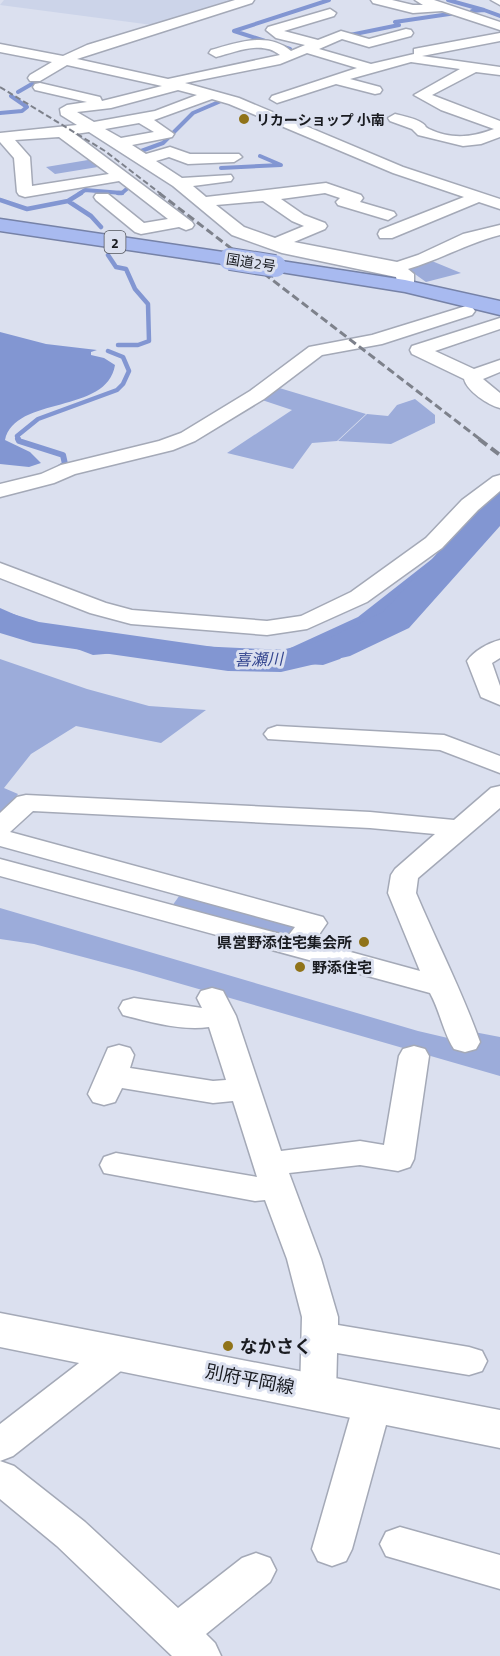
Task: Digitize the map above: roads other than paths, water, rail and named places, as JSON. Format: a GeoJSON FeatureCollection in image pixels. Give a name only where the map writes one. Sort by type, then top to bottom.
{"type":"FeatureCollection","features":[{"type":"Feature","properties":{"kind":"highway","name":"国道2号"},"geometry":{"type":"LineString","coordinates":[[0,225],[405,286],[500,308]]}},
{"type":"Feature","properties":{"kind":"main road","name":"別府平岡線"},"geometry":{"type":"LineString","coordinates":[[0,1330],[500,1430]]}},
{"type":"Feature","properties":{"kind":"street"},"geometry":{"type":"LineString","coordinates":[[111,104],[37,77],[92,48],[248,0]]}},
{"type":"Feature","properties":{"kind":"street"},"geometry":{"type":"LineString","coordinates":[[377,0],[413,9],[445,7]]}},
{"type":"Feature","properties":{"kind":"street"},"geometry":{"type":"LineString","coordinates":[[421,0],[492,25]]}},
{"type":"Feature","properties":{"kind":"street"},"geometry":{"type":"LineString","coordinates":[[205,15],[226,20]]}},
{"type":"Feature","properties":{"kind":"street"},"geometry":{"type":"LineString","coordinates":[[328,15],[286,23],[273,30],[370,68],[396,74]]}},
{"type":"Feature","properties":{"kind":"street"},"geometry":{"type":"LineString","coordinates":[[177,23],[200,35],[222,52],[263,42],[281,48],[289,56]]}},
{"type":"Feature","properties":{"kind":"street"},"geometry":{"type":"LineString","coordinates":[[458,33],[478,41]]}},
{"type":"Feature","properties":{"kind":"street"},"geometry":{"type":"LineString","coordinates":[[402,36],[369,43],[341,35],[280,60],[172,85],[151,94],[111,104],[67,109],[66,112],[119,143],[179,183],[238,231],[288,249],[405,274],[405,286]]}},
{"type":"Feature","properties":{"kind":"street"},"geometry":{"type":"LineString","coordinates":[[277,99],[370,68],[411,58],[421,51],[500,37]]}},
{"type":"Feature","properties":{"kind":"street"},"geometry":{"type":"LineString","coordinates":[[64,43],[92,48]]}},
{"type":"Feature","properties":{"kind":"street"},"geometry":{"type":"LineString","coordinates":[[0,48],[136,74],[246,106],[290,127],[352,149],[398,170],[500,204]]}},
{"type":"Feature","properties":{"kind":"street"},"geometry":{"type":"LineString","coordinates":[[500,56],[470,67],[421,95],[500,126]]}},
{"type":"Feature","properties":{"kind":"street"},"geometry":{"type":"LineString","coordinates":[[411,58],[500,71]]}},
{"type":"Feature","properties":{"kind":"street"},"geometry":{"type":"LineString","coordinates":[[136,74],[114,87],[151,94]]}},
{"type":"Feature","properties":{"kind":"street"},"geometry":{"type":"LineString","coordinates":[[336,80],[364,89]]}},
{"type":"Feature","properties":{"kind":"street"},"geometry":{"type":"LineString","coordinates":[[2,137],[62,132],[141,118],[159,114],[210,95]]}},
{"type":"Feature","properties":{"kind":"street"},"geometry":{"type":"LineString","coordinates":[[469,115],[483,107]]}},
{"type":"Feature","properties":{"kind":"street"},"geometry":{"type":"LineString","coordinates":[[119,143],[167,134],[141,118]]}},
{"type":"Feature","properties":{"kind":"street"},"geometry":{"type":"LineString","coordinates":[[400,122],[417,126],[423,132],[441,139],[463,142],[476,141],[500,132]]}},
{"type":"Feature","properties":{"kind":"street"},"geometry":{"type":"LineString","coordinates":[[62,132],[184,224],[141,229],[102,202]]}},
{"type":"Feature","properties":{"kind":"street"},"geometry":{"type":"LineString","coordinates":[[2,137],[21,157],[25,192],[122,176]]}},
{"type":"Feature","properties":{"kind":"street"},"geometry":{"type":"LineString","coordinates":[[144,159],[170,152],[188,159],[234,157]]}},
{"type":"Feature","properties":{"kind":"street"},"geometry":{"type":"LineString","coordinates":[[179,183],[225,178]]}},
{"type":"Feature","properties":{"kind":"street"},"geometry":{"type":"LineString","coordinates":[[202,202],[326,188],[355,198],[344,202],[419,222]]}},
{"type":"Feature","properties":{"kind":"street"},"geometry":{"type":"LineString","coordinates":[[266,196],[298,218],[319,226],[276,244]]}},
{"type":"Feature","properties":{"kind":"street"},"geometry":{"type":"LineString","coordinates":[[386,234],[479,198]]}},
{"type":"Feature","properties":{"kind":"street"},"geometry":{"type":"LineString","coordinates":[[276,244],[398,267],[424,259],[469,238],[500,230]]}},
{"type":"Feature","properties":{"kind":"street"},"geometry":{"type":"LineString","coordinates":[[0,491],[19,484],[47,479],[68,469],[166,446],[196,432],[257,395],[316,351],[375,340],[466,311]]}},
{"type":"Feature","properties":{"kind":"street"},"geometry":{"type":"LineString","coordinates":[[500,323],[420,350],[473,376],[500,366]]}},
{"type":"Feature","properties":{"kind":"street"},"geometry":{"type":"LineString","coordinates":[[473,376],[474,383],[500,402]]}},
{"type":"Feature","properties":{"kind":"street"},"geometry":{"type":"LineString","coordinates":[[0,570],[98,608],[131,617],[267,628],[307,622],[359,597],[434,543],[470,505],[500,481]]}},
{"type":"Feature","properties":{"kind":"street"},"geometry":{"type":"LineString","coordinates":[[500,647],[479,661],[490,692],[500,698]]}},
{"type":"Feature","properties":{"kind":"street"},"geometry":{"type":"LineString","coordinates":[[277,734],[327,749],[444,743],[500,765]]}},
{"type":"Feature","properties":{"kind":"street"},"geometry":{"type":"LineString","coordinates":[[465,1042],[452,1005],[441,986],[402,892],[403,879],[458,828],[470,822],[497,800]]}},
{"type":"Feature","properties":{"kind":"street"},"geometry":{"type":"LineString","coordinates":[[0,828],[26,803],[370,820],[458,828]]}},
{"type":"Feature","properties":{"kind":"street"},"geometry":{"type":"LineString","coordinates":[[0,838],[314,923],[295,947]]}},
{"type":"Feature","properties":{"kind":"street"},"geometry":{"type":"LineString","coordinates":[[0,867],[441,986]]}},
{"type":"Feature","properties":{"kind":"street"},"geometry":{"type":"LineString","coordinates":[[150,908],[168,884]]}},
{"type":"Feature","properties":{"kind":"street"},"geometry":{"type":"LineString","coordinates":[[134,1008],[196,1019],[216,1007],[304,1259],[320,1317],[318,1393]]}},
{"type":"Feature","properties":{"kind":"street"},"geometry":{"type":"LineString","coordinates":[[116,1166],[255,1189],[273,1175],[360,1153],[398,1160],[414,1056]]}},
{"type":"Feature","properties":{"kind":"street"},"geometry":{"type":"LineString","coordinates":[[111,1075],[213,1092],[245,1089]]}},
{"type":"Feature","properties":{"kind":"street"},"geometry":{"type":"LineString","coordinates":[[320,1336],[469,1361]]}},
{"type":"Feature","properties":{"kind":"street"},"geometry":{"type":"LineString","coordinates":[[0,1445],[118,1353]]}},
{"type":"Feature","properties":{"kind":"street"},"geometry":{"type":"LineString","coordinates":[[332,1549],[373,1403]]}},
{"type":"Feature","properties":{"kind":"street"},"geometry":{"type":"LineString","coordinates":[[0,1477],[71,1534],[189,1644],[256,1570]]}},
{"type":"Feature","properties":{"kind":"street"},"geometry":{"type":"LineString","coordinates":[[399,1544],[500,1572]]}},
{"type":"Feature","properties":{"kind":"water"},"geometry":{"type":"Polygon","coordinates":[[[0,332],[46,344],[97,350],[91,352],[91,355],[104,358],[115,365],[108,381],[96,391],[79,399],[25,416],[12,426],[5,440],[30,452],[41,463],[29,467],[0,464],[0,332]]]}},
{"type":"Feature","properties":{"kind":"water"},"geometry":{"type":"Polygon","coordinates":[[[500,488],[500,520],[463,547],[396,620],[363,636],[340,659],[323,665],[219,659],[152,650],[93,655],[0,620],[0,608],[91,648],[154,644],[286,650],[358,617],[432,559],[500,488]]]}},
{"type":"Feature","properties":{"kind":"waterway"},"geometry":{"type":"LineString","coordinates":[[290,49],[234,31],[329,0]]}},
{"type":"Feature","properties":{"kind":"waterway"},"geometry":{"type":"LineString","coordinates":[[448,0],[484,10]]}},
{"type":"Feature","properties":{"kind":"waterway"},"geometry":{"type":"LineString","coordinates":[[472,11],[484,10]]}},
{"type":"Feature","properties":{"kind":"waterway"},"geometry":{"type":"LineString","coordinates":[[484,10],[500,16]]}},
{"type":"Feature","properties":{"kind":"waterway"},"geometry":{"type":"LineString","coordinates":[[350,35],[399,25],[395,22],[456,13]]}},
{"type":"Feature","properties":{"kind":"waterway"},"geometry":{"type":"LineString","coordinates":[[18,92],[44,77]]}},
{"type":"Feature","properties":{"kind":"waterway"},"geometry":{"type":"LineString","coordinates":[[0,113],[22,111],[27,107],[11,96]]}},
{"type":"Feature","properties":{"kind":"waterway"},"geometry":{"type":"LineString","coordinates":[[133,154],[163,143],[193,113],[221,101]]}},
{"type":"Feature","properties":{"kind":"waterway"},"geometry":{"type":"LineString","coordinates":[[221,168],[281,165],[260,156]]}},
{"type":"Feature","properties":{"kind":"waterway"},"geometry":{"type":"LineString","coordinates":[[122,193],[129,187]]}},
{"type":"Feature","properties":{"kind":"waterway"},"geometry":{"type":"LineString","coordinates":[[79,194],[85,190],[122,193]]}},
{"type":"Feature","properties":{"kind":"waterway"},"geometry":{"type":"LineString","coordinates":[[68,201],[81,193]]}},
{"type":"Feature","properties":{"kind":"waterway"},"geometry":{"type":"LineString","coordinates":[[0,200],[27,209],[68,201]]}},
{"type":"Feature","properties":{"kind":"waterway"},"geometry":{"type":"LineString","coordinates":[[68,201],[91,216],[101,227]]}},
{"type":"Feature","properties":{"kind":"waterway"},"geometry":{"type":"LineString","coordinates":[[108,255],[116,267],[126,269],[135,289],[148,304],[149,341],[138,345],[118,345]]}},
{"type":"Feature","properties":{"kind":"waterway"},"geometry":{"type":"LineString","coordinates":[[19,440],[17,436],[38,419],[117,390],[123,384],[129,371],[123,357],[108,351]]}},
{"type":"Feature","properties":{"kind":"waterway"},"geometry":{"type":"LineString","coordinates":[[18,439],[63,455],[65,464],[59,468]]}},
{"type":"Feature","properties":{"kind":"waterway","name":"喜瀬川"},"geometry":{"type":"LineString","coordinates":[[0,621],[33,632],[228,660],[281,661],[337,648],[396,620],[500,506]]}},
{"type":"Feature","properties":{"kind":"railway"},"geometry":{"type":"LineString","coordinates":[[0,87],[105,151],[161,194]]}},
{"type":"Feature","properties":{"kind":"railway"},"geometry":{"type":"LineString","coordinates":[[159,193],[481,440]]}},
{"type":"Feature","properties":{"kind":"railway"},"geometry":{"type":"LineString","coordinates":[[479,439],[500,455]]}},
{"type":"Feature","properties":{"kind":"place","name":"リカーショップ 小南"},"geometry":{"type":"Point","coordinates":[244,119]}},
{"type":"Feature","properties":{"kind":"place","name":"県営野添住宅集会所"},"geometry":{"type":"Point","coordinates":[364,942]}},
{"type":"Feature","properties":{"kind":"place","name":"野添住宅"},"geometry":{"type":"Point","coordinates":[300,967]}},
{"type":"Feature","properties":{"kind":"place","name":"なかさく"},"geometry":{"type":"Point","coordinates":[228,1346]}}]}
